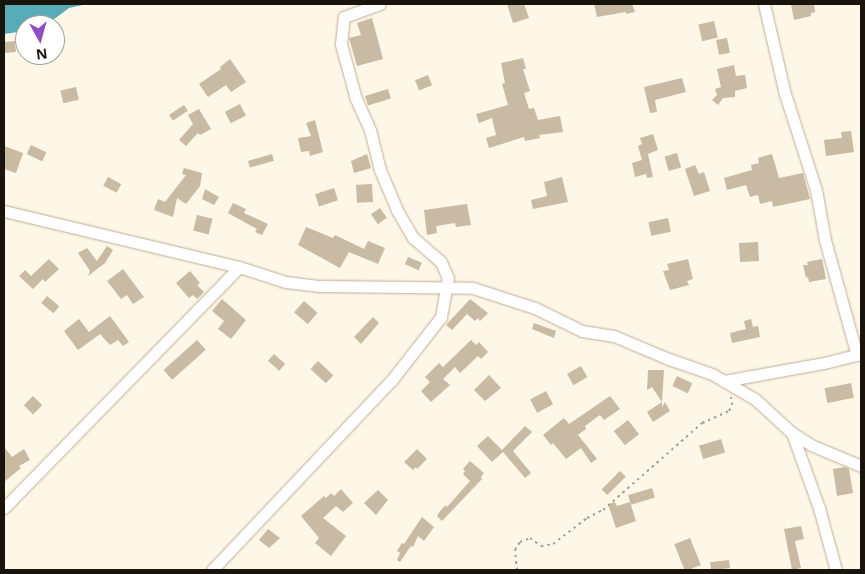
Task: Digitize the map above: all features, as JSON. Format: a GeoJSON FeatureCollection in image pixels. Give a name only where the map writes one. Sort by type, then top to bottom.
{"type":"FeatureCollection","features":[{"type":"Feature","properties":{"kind":"street"},"geometry":{"type":"LineString","coordinates":[[212,570],[391,381],[441,317],[448,278],[441,262],[413,238],[397,210],[380,170],[370,130],[356,99],[341,44],[344,16],[380,4]]}},
{"type":"Feature","properties":{"kind":"street"},"geometry":{"type":"LineString","coordinates":[[724,381],[859,355],[826,240],[816,190],[785,94],[764,4]]}},
{"type":"Feature","properties":{"kind":"street"},"geometry":{"type":"LineString","coordinates":[[4,211],[239,267],[286,282],[320,286],[473,288],[535,308],[582,331],[614,336],[724,381],[755,399],[792,433],[811,445],[861,466]]}},
{"type":"Feature","properties":{"kind":"street"},"geometry":{"type":"LineString","coordinates":[[4,508],[239,267]]}},
{"type":"Feature","properties":{"kind":"street"},"geometry":{"type":"LineString","coordinates":[[792,433],[818,508],[836,570]]}},
{"type":"Feature","properties":{"kind":"path"},"geometry":{"type":"LineString","coordinates":[[517,570],[515,550],[520,542],[530,538],[541,546],[553,544],[587,518],[603,510],[702,423],[729,411],[732,405],[731,396]]}},
{"type":"Feature","properties":{"kind":"water"},"geometry":{"type":"Polygon","coordinates":[[[4,4],[87,4],[69,8],[60,15],[15,15],[15,32],[4,34],[4,4]]]}},
{"type":"Feature","properties":{"kind":"building"},"geometry":{"type":"Polygon","coordinates":[[[507,4],[524,4],[529,18],[513,23],[507,4]]]}},
{"type":"Feature","properties":{"kind":"building"},"geometry":{"type":"Polygon","coordinates":[[[594,4],[632,4],[635,12],[597,17],[594,4]]]}},
{"type":"Feature","properties":{"kind":"building"},"geometry":{"type":"Polygon","coordinates":[[[791,4],[814,4],[815,12],[811,13],[811,16],[794,20],[791,4]]]}},
{"type":"Feature","properties":{"kind":"building"},"geometry":{"type":"Polygon","coordinates":[[[372,18],[383,59],[357,66],[349,38],[361,35],[357,23],[372,18]]]}},
{"type":"Feature","properties":{"kind":"building"},"geometry":{"type":"Polygon","coordinates":[[[714,21],[718,38],[702,41],[698,25],[714,21]]]}},
{"type":"Feature","properties":{"kind":"building"},"geometry":{"type":"Polygon","coordinates":[[[727,38],[730,53],[719,55],[716,40],[727,38]]]}},
{"type":"Feature","properties":{"kind":"building"},"geometry":{"type":"Polygon","coordinates":[[[15,41],[15,52],[5,53],[4,42],[15,41]]]}},
{"type":"Feature","properties":{"kind":"building"},"geometry":{"type":"Polygon","coordinates":[[[523,58],[526,69],[523,69],[530,91],[524,93],[529,109],[534,108],[538,120],[560,116],[563,132],[539,135],[540,138],[525,141],[524,137],[489,148],[486,138],[496,135],[492,118],[479,123],[476,114],[508,105],[502,84],[505,83],[501,63],[523,58]]]}},
{"type":"Feature","properties":{"kind":"building"},"geometry":{"type":"Polygon","coordinates":[[[230,59],[246,82],[231,92],[226,85],[208,97],[199,84],[221,69],[220,67],[230,59]]]}},
{"type":"Feature","properties":{"kind":"building"},"geometry":{"type":"Polygon","coordinates":[[[734,65],[736,76],[745,75],[747,88],[735,91],[735,97],[723,98],[718,105],[712,100],[717,95],[715,89],[721,87],[717,69],[734,65]]]}},
{"type":"Feature","properties":{"kind":"building"},"geometry":{"type":"Polygon","coordinates":[[[428,75],[432,85],[419,90],[415,80],[428,75]]]}},
{"type":"Feature","properties":{"kind":"building"},"geometry":{"type":"Polygon","coordinates":[[[682,78],[686,92],[655,100],[657,112],[650,113],[644,87],[682,78]]]}},
{"type":"Feature","properties":{"kind":"building"},"geometry":{"type":"Polygon","coordinates":[[[76,87],[79,100],[63,103],[60,91],[76,87]]]}},
{"type":"Feature","properties":{"kind":"building"},"geometry":{"type":"Polygon","coordinates":[[[388,89],[391,99],[368,106],[365,96],[388,89]]]}},
{"type":"Feature","properties":{"kind":"building"},"geometry":{"type":"Polygon","coordinates":[[[240,104],[246,116],[231,123],[225,112],[240,104]]]}},
{"type":"Feature","properties":{"kind":"building"},"geometry":{"type":"Polygon","coordinates":[[[184,105],[188,111],[173,121],[169,115],[184,105]]]}},
{"type":"Feature","properties":{"kind":"building"},"geometry":{"type":"Polygon","coordinates":[[[199,109],[211,129],[200,135],[198,133],[186,146],[179,140],[193,124],[188,115],[199,109]]]}},
{"type":"Feature","properties":{"kind":"building"},"geometry":{"type":"Polygon","coordinates":[[[315,120],[323,152],[310,156],[309,151],[301,152],[298,138],[311,136],[306,123],[315,120]]]}},
{"type":"Feature","properties":{"kind":"building"},"geometry":{"type":"Polygon","coordinates":[[[851,131],[854,152],[826,156],[824,140],[842,138],[841,132],[851,131]]]}},
{"type":"Feature","properties":{"kind":"building"},"geometry":{"type":"Polygon","coordinates":[[[653,134],[658,150],[648,154],[653,177],[647,178],[646,174],[635,177],[632,163],[642,160],[638,146],[642,144],[640,138],[653,134]]]}},
{"type":"Feature","properties":{"kind":"building"},"geometry":{"type":"Polygon","coordinates":[[[31,145],[46,152],[42,161],[27,154],[31,145]]]}},
{"type":"Feature","properties":{"kind":"building"},"geometry":{"type":"Polygon","coordinates":[[[4,146],[23,153],[16,173],[4,169],[4,146]]]}},
{"type":"Feature","properties":{"kind":"building"},"geometry":{"type":"Polygon","coordinates":[[[677,153],[681,167],[669,171],[665,157],[677,153]]]}},
{"type":"Feature","properties":{"kind":"building"},"geometry":{"type":"Polygon","coordinates":[[[272,154],[274,161],[250,168],[248,161],[272,154]]]}},
{"type":"Feature","properties":{"kind":"building"},"geometry":{"type":"Polygon","coordinates":[[[367,154],[371,168],[354,173],[351,161],[367,154]]]}},
{"type":"Feature","properties":{"kind":"building"},"geometry":{"type":"Polygon","coordinates":[[[772,154],[779,178],[803,173],[810,199],[773,207],[772,201],[760,204],[758,195],[750,197],[746,185],[727,190],[724,178],[752,170],[751,165],[759,163],[758,158],[772,154]]]}},
{"type":"Feature","properties":{"kind":"building"},"geometry":{"type":"Polygon","coordinates":[[[695,165],[699,174],[704,172],[710,191],[694,196],[685,169],[695,165]]]}},
{"type":"Feature","properties":{"kind":"building"},"geometry":{"type":"Polygon","coordinates":[[[184,168],[202,173],[200,186],[186,204],[177,198],[173,217],[154,210],[158,199],[165,202],[186,175],[182,174],[184,168]]]}},
{"type":"Feature","properties":{"kind":"building"},"geometry":{"type":"Polygon","coordinates":[[[108,177],[121,184],[117,193],[103,186],[108,177]]]}},
{"type":"Feature","properties":{"kind":"building"},"geometry":{"type":"Polygon","coordinates":[[[562,177],[568,202],[533,209],[531,200],[547,196],[544,182],[562,177]]]}},
{"type":"Feature","properties":{"kind":"building"},"geometry":{"type":"Polygon","coordinates":[[[372,184],[373,202],[357,203],[356,185],[372,184]]]}},
{"type":"Feature","properties":{"kind":"building"},"geometry":{"type":"Polygon","coordinates":[[[334,188],[338,200],[319,207],[315,194],[334,188]]]}},
{"type":"Feature","properties":{"kind":"building"},"geometry":{"type":"Polygon","coordinates":[[[205,189],[219,197],[214,205],[202,199],[205,189]]]}},
{"type":"Feature","properties":{"kind":"building"},"geometry":{"type":"Polygon","coordinates":[[[233,203],[246,209],[244,213],[268,224],[262,235],[255,232],[257,229],[228,213],[233,203]]]}},
{"type":"Feature","properties":{"kind":"building"},"geometry":{"type":"Polygon","coordinates":[[[467,204],[471,225],[456,227],[455,223],[436,226],[437,233],[427,235],[424,210],[467,204]]]}},
{"type":"Feature","properties":{"kind":"building"},"geometry":{"type":"Polygon","coordinates":[[[380,208],[387,218],[378,224],[371,214],[380,208]]]}},
{"type":"Feature","properties":{"kind":"building"},"geometry":{"type":"Polygon","coordinates":[[[197,215],[213,219],[209,234],[193,231],[197,215]]]}},
{"type":"Feature","properties":{"kind":"building"},"geometry":{"type":"Polygon","coordinates":[[[668,218],[671,232],[651,236],[648,222],[668,218]]]}},
{"type":"Feature","properties":{"kind":"building"},"geometry":{"type":"Polygon","coordinates":[[[306,227],[333,238],[335,235],[364,249],[368,241],[385,248],[378,264],[349,252],[340,268],[298,245],[306,227]]]}},
{"type":"Feature","properties":{"kind":"building"},"geometry":{"type":"Polygon","coordinates":[[[758,242],[759,261],[740,262],[739,243],[758,242]]]}},
{"type":"Feature","properties":{"kind":"building"},"geometry":{"type":"Polygon","coordinates":[[[107,246],[113,250],[105,263],[88,276],[90,271],[78,253],[87,248],[97,261],[107,246]]]}},
{"type":"Feature","properties":{"kind":"building"},"geometry":{"type":"Polygon","coordinates":[[[408,257],[422,263],[419,270],[405,264],[408,257]]]}},
{"type":"Feature","properties":{"kind":"building"},"geometry":{"type":"Polygon","coordinates":[[[49,259],[59,269],[45,282],[43,279],[33,289],[19,276],[25,270],[31,276],[49,259]]]}},
{"type":"Feature","properties":{"kind":"building"},"geometry":{"type":"Polygon","coordinates":[[[688,259],[693,279],[687,281],[689,285],[670,290],[663,271],[669,270],[667,264],[688,259]]]}},
{"type":"Feature","properties":{"kind":"building"},"geometry":{"type":"Polygon","coordinates":[[[822,259],[826,279],[809,282],[803,265],[808,265],[807,262],[822,259]]]}},
{"type":"Feature","properties":{"kind":"building"},"geometry":{"type":"Polygon","coordinates":[[[123,269],[144,297],[133,304],[127,295],[121,299],[107,281],[123,269]]]}},
{"type":"Feature","properties":{"kind":"building"},"geometry":{"type":"Polygon","coordinates":[[[190,271],[200,283],[197,285],[204,292],[197,299],[193,295],[189,298],[176,283],[190,271]]]}},
{"type":"Feature","properties":{"kind":"building"},"geometry":{"type":"Polygon","coordinates":[[[47,296],[59,306],[53,313],[41,303],[47,296]]]}},
{"type":"Feature","properties":{"kind":"building"},"geometry":{"type":"Polygon","coordinates":[[[222,299],[246,320],[231,339],[218,329],[224,321],[212,311],[222,299]]]}},
{"type":"Feature","properties":{"kind":"building"},"geometry":{"type":"Polygon","coordinates":[[[470,299],[488,313],[480,321],[478,318],[475,321],[467,314],[452,330],[446,325],[470,299]]]}},
{"type":"Feature","properties":{"kind":"building"},"geometry":{"type":"Polygon","coordinates":[[[304,301],[318,313],[308,324],[294,312],[304,301]]]}},
{"type":"Feature","properties":{"kind":"building"},"geometry":{"type":"Polygon","coordinates":[[[110,316],[129,342],[123,346],[118,340],[110,345],[100,334],[78,350],[64,331],[79,319],[89,332],[110,316]]]}},
{"type":"Feature","properties":{"kind":"building"},"geometry":{"type":"Polygon","coordinates":[[[373,317],[379,323],[361,344],[354,337],[373,317]]]}},
{"type":"Feature","properties":{"kind":"building"},"geometry":{"type":"Polygon","coordinates":[[[751,319],[753,327],[758,326],[760,337],[732,343],[730,333],[746,329],[744,321],[751,319]]]}},
{"type":"Feature","properties":{"kind":"building"},"geometry":{"type":"Polygon","coordinates":[[[534,323],[556,331],[554,338],[532,329],[534,323]]]}},
{"type":"Feature","properties":{"kind":"building"},"geometry":{"type":"Polygon","coordinates":[[[197,340],[206,350],[172,380],[164,370],[197,340]]]}},
{"type":"Feature","properties":{"kind":"building"},"geometry":{"type":"Polygon","coordinates":[[[471,340],[476,345],[479,342],[488,352],[481,359],[478,356],[460,373],[455,367],[443,379],[450,385],[431,402],[421,391],[430,382],[425,377],[439,363],[443,367],[471,340]]]}},
{"type":"Feature","properties":{"kind":"building"},"geometry":{"type":"Polygon","coordinates":[[[274,354],[285,364],[279,371],[268,361],[274,354]]]}},
{"type":"Feature","properties":{"kind":"building"},"geometry":{"type":"Polygon","coordinates":[[[318,361],[333,375],[326,383],[310,369],[318,361]]]}},
{"type":"Feature","properties":{"kind":"building"},"geometry":{"type":"Polygon","coordinates":[[[581,366],[587,377],[573,385],[567,374],[581,366]]]}},
{"type":"Feature","properties":{"kind":"building"},"geometry":{"type":"Polygon","coordinates":[[[648,370],[664,370],[662,402],[652,387],[647,390],[648,370]]]}},
{"type":"Feature","properties":{"kind":"building"},"geometry":{"type":"Polygon","coordinates":[[[489,375],[501,388],[485,401],[474,390],[489,375]]]}},
{"type":"Feature","properties":{"kind":"building"},"geometry":{"type":"Polygon","coordinates":[[[677,376],[692,383],[688,393],[672,386],[677,376]]]}},
{"type":"Feature","properties":{"kind":"building"},"geometry":{"type":"Polygon","coordinates":[[[851,383],[854,398],[827,403],[824,388],[851,383]]]}},
{"type":"Feature","properties":{"kind":"building"},"geometry":{"type":"Polygon","coordinates":[[[546,391],[553,404],[537,413],[530,399],[546,391]]]}},
{"type":"Feature","properties":{"kind":"building"},"geometry":{"type":"Polygon","coordinates":[[[33,396],[42,405],[33,414],[24,405],[33,396]]]}},
{"type":"Feature","properties":{"kind":"building"},"geometry":{"type":"Polygon","coordinates":[[[610,396],[620,409],[604,420],[600,415],[585,426],[586,429],[578,435],[597,459],[591,463],[581,448],[566,459],[553,443],[551,445],[543,435],[564,418],[569,424],[610,396]]]}},
{"type":"Feature","properties":{"kind":"building"},"geometry":{"type":"Polygon","coordinates":[[[662,402],[662,407],[665,402],[670,411],[653,422],[647,412],[662,402]]]}},
{"type":"Feature","properties":{"kind":"building"},"geometry":{"type":"Polygon","coordinates":[[[628,420],[639,434],[625,445],[614,431],[628,420]]]}},
{"type":"Feature","properties":{"kind":"building"},"geometry":{"type":"Polygon","coordinates":[[[525,426],[532,432],[513,451],[531,473],[525,478],[503,452],[492,462],[477,446],[488,436],[502,450],[525,426]]]}},
{"type":"Feature","properties":{"kind":"building"},"geometry":{"type":"Polygon","coordinates":[[[721,439],[725,452],[703,459],[699,446],[721,439]]]}},
{"type":"Feature","properties":{"kind":"building"},"geometry":{"type":"Polygon","coordinates":[[[4,447],[12,457],[24,449],[30,460],[19,466],[21,468],[4,482],[4,447]]]}},
{"type":"Feature","properties":{"kind":"building"},"geometry":{"type":"Polygon","coordinates":[[[417,449],[427,459],[417,469],[416,467],[413,470],[404,462],[417,449]]]}},
{"type":"Feature","properties":{"kind":"building"},"geometry":{"type":"Polygon","coordinates":[[[470,461],[484,473],[481,477],[482,479],[442,521],[437,516],[440,511],[446,505],[447,507],[470,481],[463,474],[465,471],[463,469],[470,461]]]}},
{"type":"Feature","properties":{"kind":"building"},"geometry":{"type":"Polygon","coordinates":[[[845,467],[849,469],[853,493],[837,496],[833,469],[845,467]]]}},
{"type":"Feature","properties":{"kind":"building"},"geometry":{"type":"Polygon","coordinates":[[[620,471],[626,477],[607,495],[602,489],[620,471]]]}},
{"type":"Feature","properties":{"kind":"building"},"geometry":{"type":"Polygon","coordinates":[[[652,488],[655,498],[631,505],[628,495],[652,488]]]}},
{"type":"Feature","properties":{"kind":"building"},"geometry":{"type":"Polygon","coordinates":[[[341,489],[353,503],[343,512],[336,506],[323,518],[346,536],[331,556],[315,543],[319,538],[301,516],[324,496],[326,498],[331,493],[334,496],[341,489]]]}},
{"type":"Feature","properties":{"kind":"building"},"geometry":{"type":"Polygon","coordinates":[[[378,490],[388,500],[376,515],[364,503],[378,490]]]}},
{"type":"Feature","properties":{"kind":"building"},"geometry":{"type":"Polygon","coordinates":[[[615,502],[617,506],[630,502],[636,521],[616,528],[608,504],[615,502]]]}},
{"type":"Feature","properties":{"kind":"building"},"geometry":{"type":"Polygon","coordinates":[[[422,517],[434,527],[424,541],[418,536],[413,547],[411,546],[400,562],[397,560],[400,553],[397,551],[422,517]]]}},
{"type":"Feature","properties":{"kind":"building"},"geometry":{"type":"Polygon","coordinates":[[[801,526],[804,539],[795,541],[801,568],[792,570],[784,529],[801,526]]]}},
{"type":"Feature","properties":{"kind":"building"},"geometry":{"type":"Polygon","coordinates":[[[268,529],[280,538],[269,548],[259,540],[268,529]]]}},
{"type":"Feature","properties":{"kind":"building"},"geometry":{"type":"Polygon","coordinates":[[[690,538],[701,565],[685,570],[674,544],[690,538]]]}},
{"type":"Feature","properties":{"kind":"building"},"geometry":{"type":"Polygon","coordinates":[[[729,560],[730,568],[711,570],[710,562],[729,560]]]}}]}
